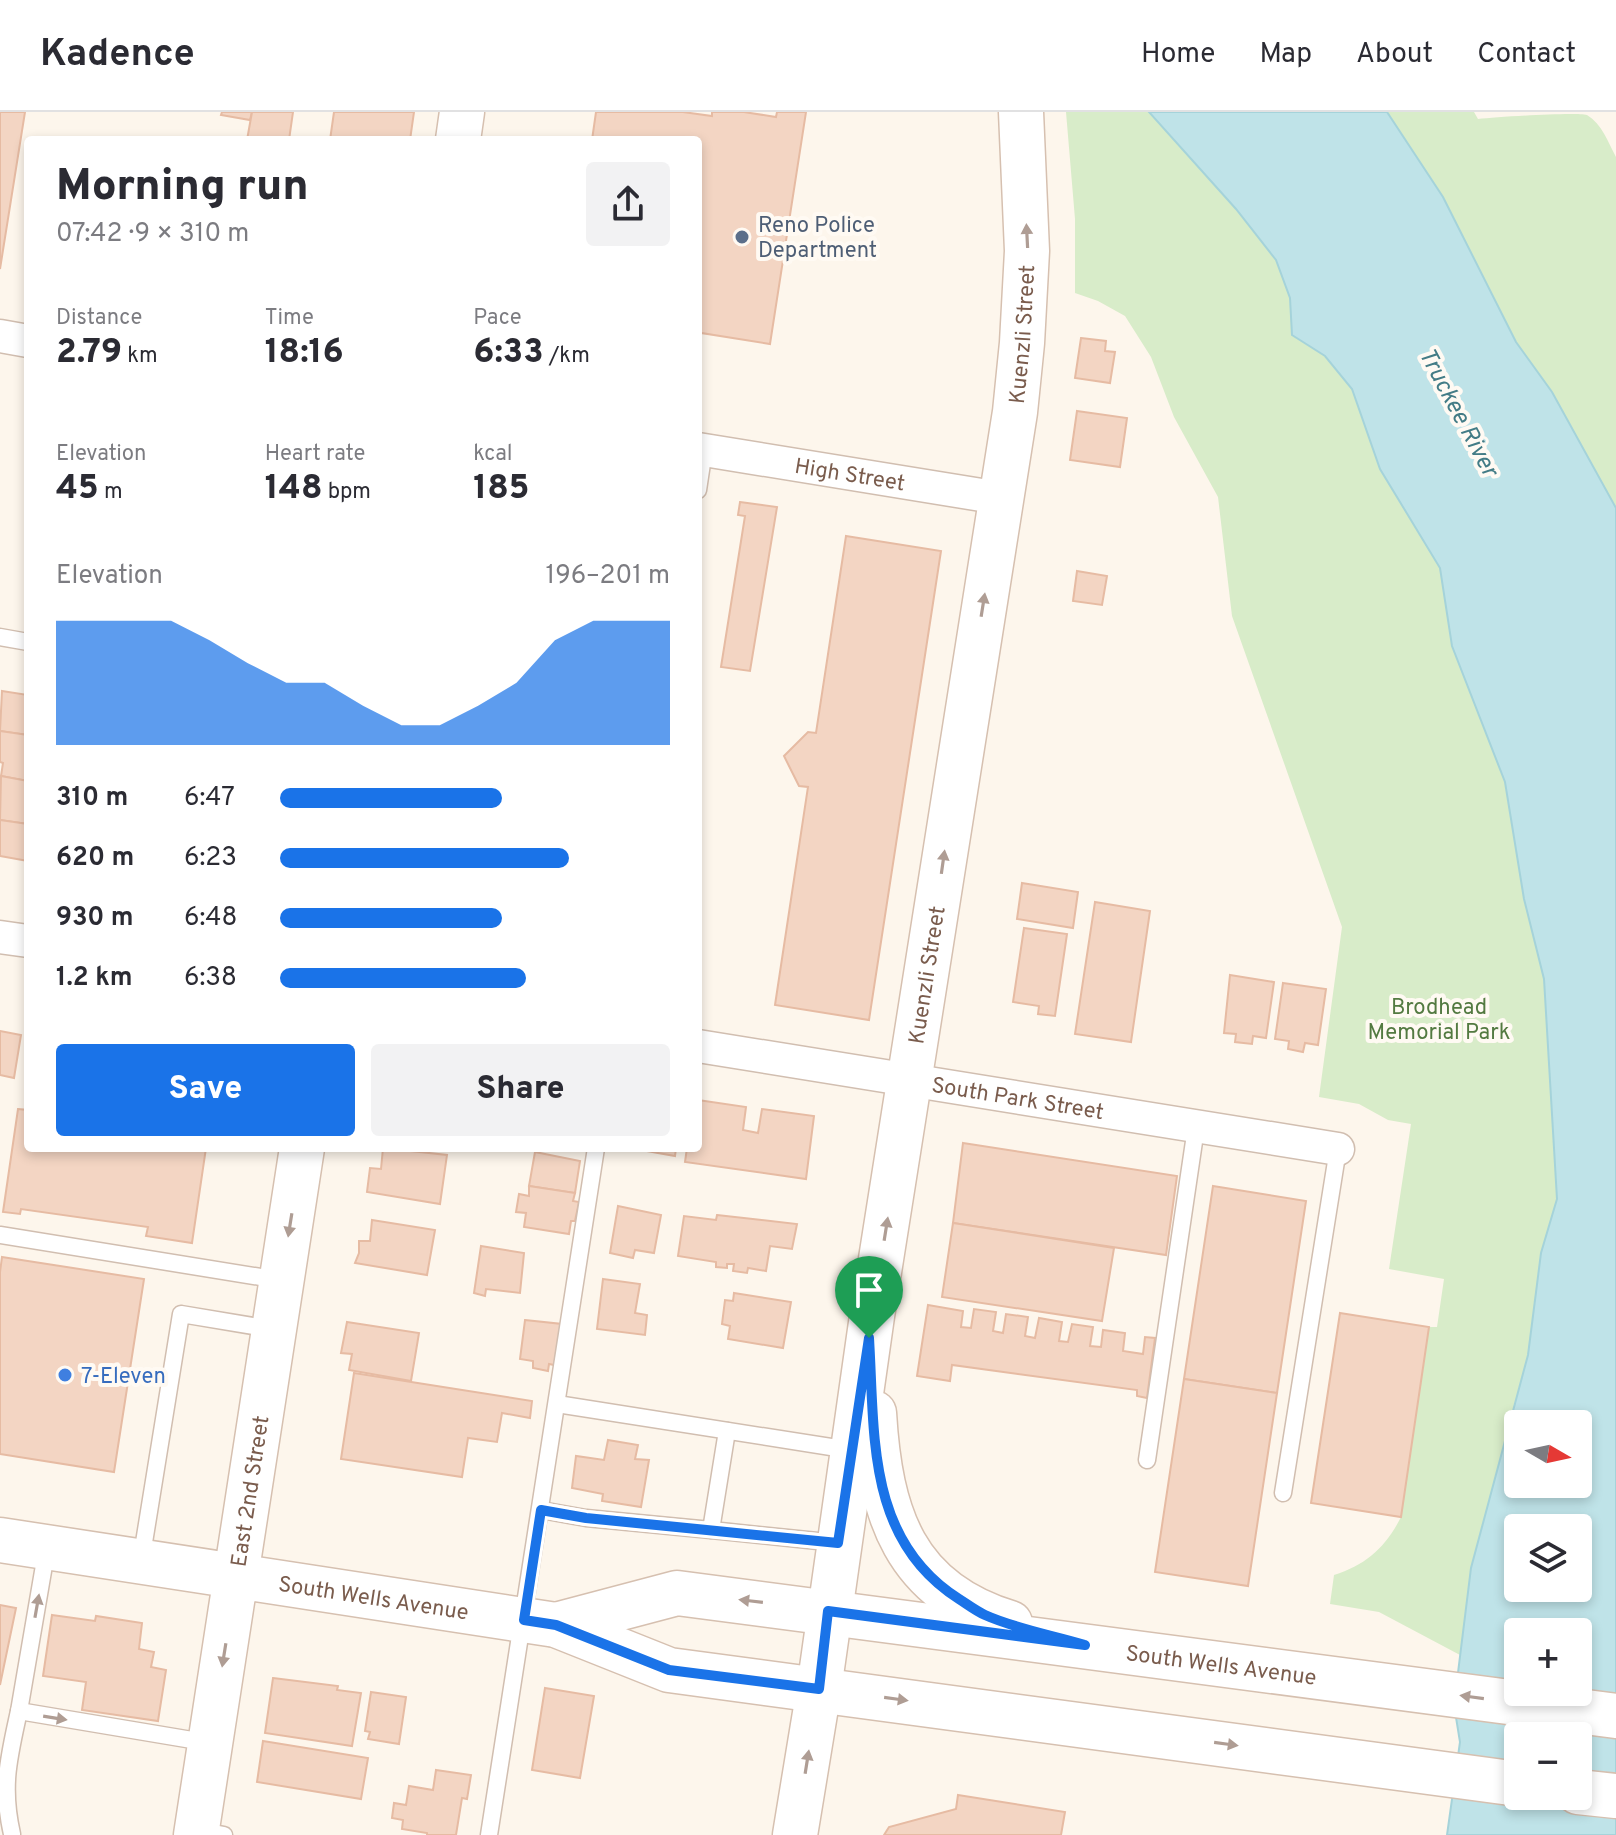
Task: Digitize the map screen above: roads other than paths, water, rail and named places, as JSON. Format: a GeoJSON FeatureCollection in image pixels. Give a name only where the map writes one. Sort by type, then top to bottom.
{"type":"FeatureCollection","features":[{"type":"Feature","properties":{"kind":"main road"},"geometry":{"type":"LineString","coordinates":[[459,136],[462,112]]}},
{"type":"Feature","properties":{"kind":"main road","name":"Kuenzli Street"},"geometry":{"type":"LineString","coordinates":[[795,1835],[869,1338],[1015,412],[1027,251],[1021,112]]}},
{"type":"Feature","properties":{"kind":"main road","name":"East 2nd Street"},"geometry":{"type":"LineString","coordinates":[[205,1833],[210,1743],[301,1152]]}},
{"type":"Feature","properties":{"kind":"main road"},"geometry":{"type":"LineString","coordinates":[[869,1338],[876,1453],[885,1496],[900,1539],[915,1561],[937,1585],[984,1615],[1085,1645]]}},
{"type":"Feature","properties":{"kind":"main road","name":"South Wells Avenue"},"geometry":{"type":"LineString","coordinates":[[0,1540],[540,1622],[669,1670],[1504,1782]]}},
{"type":"Feature","properties":{"kind":"main road","name":"South Wells Avenue"},"geometry":{"type":"LineString","coordinates":[[540,1622],[677,1593],[1610,1715]]}},
{"type":"Feature","properties":{"kind":"street"},"geometry":{"type":"LineString","coordinates":[[0,336],[24,340]]}},
{"type":"Feature","properties":{"kind":"street","name":"High Street"},"geometry":{"type":"LineString","coordinates":[[702,450],[1000,498]]}},
{"type":"Feature","properties":{"kind":"street"},"geometry":{"type":"LineString","coordinates":[[0,937],[24,940]]}},
{"type":"Feature","properties":{"kind":"street","name":"South Park Street"},"geometry":{"type":"LineString","coordinates":[[702,1047],[1338,1149]]}},
{"type":"Feature","properties":{"kind":"lane"},"geometry":{"type":"LineString","coordinates":[[0,637],[24,641]]}},
{"type":"Feature","properties":{"kind":"lane"},"geometry":{"type":"LineString","coordinates":[[1147,1460],[1196,1128]]}},
{"type":"Feature","properties":{"kind":"lane"},"geometry":{"type":"LineString","coordinates":[[1283,1493],[1338,1149]]}},
{"type":"Feature","properties":{"kind":"lane"},"geometry":{"type":"LineString","coordinates":[[489,1835],[540,1622],[541,1510],[595,1152]]}},
{"type":"Feature","properties":{"kind":"lane"},"geometry":{"type":"LineString","coordinates":[[0,1235],[281,1281]]}},
{"type":"Feature","properties":{"kind":"lane"},"geometry":{"type":"LineString","coordinates":[[141,1563],[181,1314],[273,1329]]}},
{"type":"Feature","properties":{"kind":"lane"},"geometry":{"type":"LineString","coordinates":[[557,1404],[852,1450]]}},
{"type":"Feature","properties":{"kind":"lane"},"geometry":{"type":"LineString","coordinates":[[711,1530],[727,1431]]}},
{"type":"Feature","properties":{"kind":"lane"},"geometry":{"type":"LineString","coordinates":[[541,1510],[586,1518],[838,1543]]}},
{"type":"Feature","properties":{"kind":"lane"},"geometry":{"type":"LineString","coordinates":[[10,1833],[5,1804],[9,1759],[47,1548]]}},
{"type":"Feature","properties":{"kind":"lane"},"geometry":{"type":"LineString","coordinates":[[19,1711],[210,1743]]}},
{"type":"Feature","properties":{"kind":"water","name":"Truckee River"},"geometry":{"type":"Polygon","coordinates":[[[1149,112],[1387,112],[1443,197],[1516,342],[1552,392],[1616,508],[1616,1835],[1447,1835],[1460,1742],[1454,1705],[1471,1568],[1504,1445],[1504,1498],[1592,1498],[1592,1410],[1513,1410],[1528,1355],[1541,1253],[1557,1199],[1544,979],[1524,899],[1505,782],[1452,646],[1440,568],[1380,469],[1352,389],[1325,356],[1292,335],[1290,298],[1276,260],[1236,209],[1149,112]]]}},
{"type":"Feature","properties":{"kind":"place","name":"Reno Police Department"},"geometry":{"type":"Point","coordinates":[742,237]}},
{"type":"Feature","properties":{"kind":"place","name":"7-Eleven"},"geometry":{"type":"Point","coordinates":[65,1375]}},
{"type":"Feature","properties":{"kind":"park label","name":"Brodhead Memorial Park"},"geometry":{"type":"Point","coordinates":[1439,1018]}}]}
